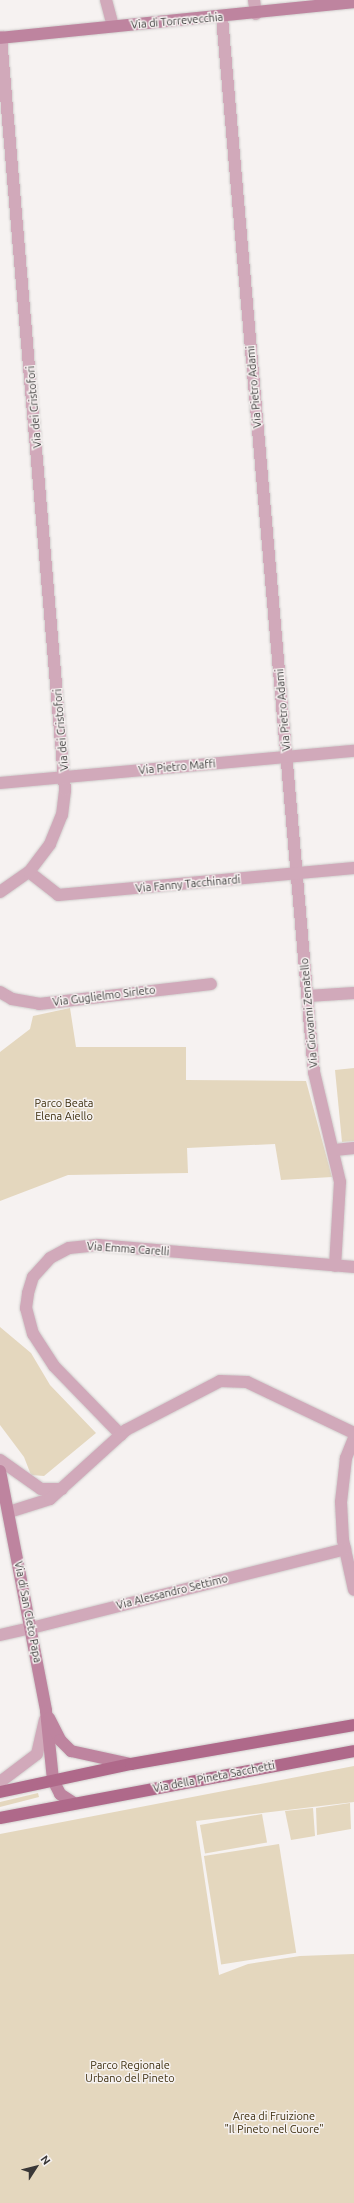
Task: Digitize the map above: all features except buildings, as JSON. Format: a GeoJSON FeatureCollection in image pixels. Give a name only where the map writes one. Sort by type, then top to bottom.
{"type":"FeatureCollection","features":[{"type":"Feature","properties":{"kind":"main road","name":"Via di Torrevecchia"},"geometry":{"type":"LineString","coordinates":[[0,38],[113,26],[256,14],[354,2]]}},
{"type":"Feature","properties":{"kind":"main road","name":"Via di San Cleto Papa"},"geometry":{"type":"LineString","coordinates":[[0,1471],[4,1513],[31,1628],[46,1711],[53,1780]]}},
{"type":"Feature","properties":{"kind":"main road"},"geometry":{"type":"LineString","coordinates":[[46,1711],[60,1740],[71,1751],[131,1764]]}},
{"type":"Feature","properties":{"kind":"main road"},"geometry":{"type":"LineString","coordinates":[[0,1792],[131,1764],[354,1725]]}},
{"type":"Feature","properties":{"kind":"main road","name":"Via della Pineta Sacchetti"},"geometry":{"type":"LineString","coordinates":[[0,1818],[354,1751]]}},
{"type":"Feature","properties":{"kind":"main road"},"geometry":{"type":"LineString","coordinates":[[53,1780],[60,1794],[74,1803]]}},
{"type":"Feature","properties":{"kind":"street"},"geometry":{"type":"LineString","coordinates":[[106,0],[113,26]]}},
{"type":"Feature","properties":{"kind":"street"},"geometry":{"type":"LineString","coordinates":[[254,0],[256,14]]}},
{"type":"Feature","properties":{"kind":"street","name":"Via Pietro Adami"},"geometry":{"type":"LineString","coordinates":[[222,17],[287,758]]}},
{"type":"Feature","properties":{"kind":"street","name":"Via dei Cristofori"},"geometry":{"type":"LineString","coordinates":[[0,38],[65,777],[64,805],[55,835],[29,872]]}},
{"type":"Feature","properties":{"kind":"street","name":"Via Pietro Maffi"},"geometry":{"type":"LineString","coordinates":[[0,783],[354,751]]}},
{"type":"Feature","properties":{"kind":"street","name":"Via Giovanni Zenatello"},"geometry":{"type":"LineString","coordinates":[[287,758],[316,1081],[335,1150],[340,1191],[335,1266]]}},
{"type":"Feature","properties":{"kind":"street","name":"Via Fanny Tacchinardi"},"geometry":{"type":"LineString","coordinates":[[29,872],[58,895],[354,868]]}},
{"type":"Feature","properties":{"kind":"street"},"geometry":{"type":"LineString","coordinates":[[0,892],[29,872]]}},
{"type":"Feature","properties":{"kind":"street","name":"Via Guglielmo Sirleto"},"geometry":{"type":"LineString","coordinates":[[0,992],[12,999],[39,1004],[211,984]]}},
{"type":"Feature","properties":{"kind":"street"},"geometry":{"type":"LineString","coordinates":[[308,996],[354,993]]}},
{"type":"Feature","properties":{"kind":"street"},"geometry":{"type":"LineString","coordinates":[[335,1150],[354,1148]]}},
{"type":"Feature","properties":{"kind":"street","name":"Via Emma Carelli"},"geometry":{"type":"LineString","coordinates":[[121,1435],[54,1366],[33,1334],[26,1308],[28,1293],[33,1277],[44,1263],[62,1251],[86,1245],[354,1267]]}},
{"type":"Feature","properties":{"kind":"street"},"geometry":{"type":"LineString","coordinates":[[4,1513],[45,1501],[62,1489],[121,1435],[220,1381],[247,1382],[354,1433]]}},
{"type":"Feature","properties":{"kind":"street"},"geometry":{"type":"LineString","coordinates":[[354,1438],[346,1458],[341,1493],[345,1548],[354,1590]]}},
{"type":"Feature","properties":{"kind":"street"},"geometry":{"type":"LineString","coordinates":[[0,1460],[41,1488],[62,1489]]}},
{"type":"Feature","properties":{"kind":"street","name":"Via Alessandro Settimo"},"geometry":{"type":"LineString","coordinates":[[0,1635],[345,1548]]}},
{"type":"Feature","properties":{"kind":"street","name":"Via di San Cleto Papa"},"geometry":{"type":"LineString","coordinates":[[0,1782],[37,1754],[46,1711]]}},
{"type":"Feature","properties":{"kind":"green space","name":"Parco Beata Elena Aiello"},"geometry":{"type":"Polygon","coordinates":[[[70,1008],[76,1047],[186,1047],[186,1080],[306,1081],[332,1177],[281,1180],[275,1144],[187,1148],[188,1173],[68,1175],[0,1201],[0,1052],[30,1029],[33,1016],[70,1008]]]}},
{"type":"Feature","properties":{"kind":"green space"},"geometry":{"type":"Polygon","coordinates":[[[354,1068],[354,1141],[342,1142],[335,1070],[354,1068]]]}},
{"type":"Feature","properties":{"kind":"green space"},"geometry":{"type":"Polygon","coordinates":[[[0,1327],[31,1353],[50,1385],[96,1433],[44,1476],[31,1475],[24,1457],[0,1425],[0,1327]]]}},
{"type":"Feature","properties":{"kind":"green space","name":"Parco Regionale Urbano del Pineto"},"geometry":{"type":"Polygon","coordinates":[[[354,1766],[354,1802],[196,1821],[219,1975],[248,1964],[300,1956],[354,1954],[354,2203],[0,2203],[0,1834],[354,1766]]]}},
{"type":"Feature","properties":{"kind":"green space"},"geometry":{"type":"Polygon","coordinates":[[[38,1793],[39,1797],[0,1807],[0,1802],[38,1793]]]}},
{"type":"Feature","properties":{"kind":"green space"},"geometry":{"type":"Polygon","coordinates":[[[350,1803],[351,1829],[317,1835],[316,1808],[350,1803]]]}},
{"type":"Feature","properties":{"kind":"green space"},"geometry":{"type":"Polygon","coordinates":[[[313,1808],[315,1836],[291,1840],[285,1811],[313,1808]]]}},
{"type":"Feature","properties":{"kind":"green space"},"geometry":{"type":"Polygon","coordinates":[[[262,1814],[267,1843],[205,1853],[200,1825],[262,1814]]]}},
{"type":"Feature","properties":{"kind":"green space"},"geometry":{"type":"Polygon","coordinates":[[[279,1844],[296,1953],[221,1965],[204,1856],[279,1844]]]}},
{"type":"Feature","properties":{"kind":"park label","name":"Area di Fruizione \"Il Pineto nel Cuore\""},"geometry":{"type":"Point","coordinates":[274,2123]}}]}
